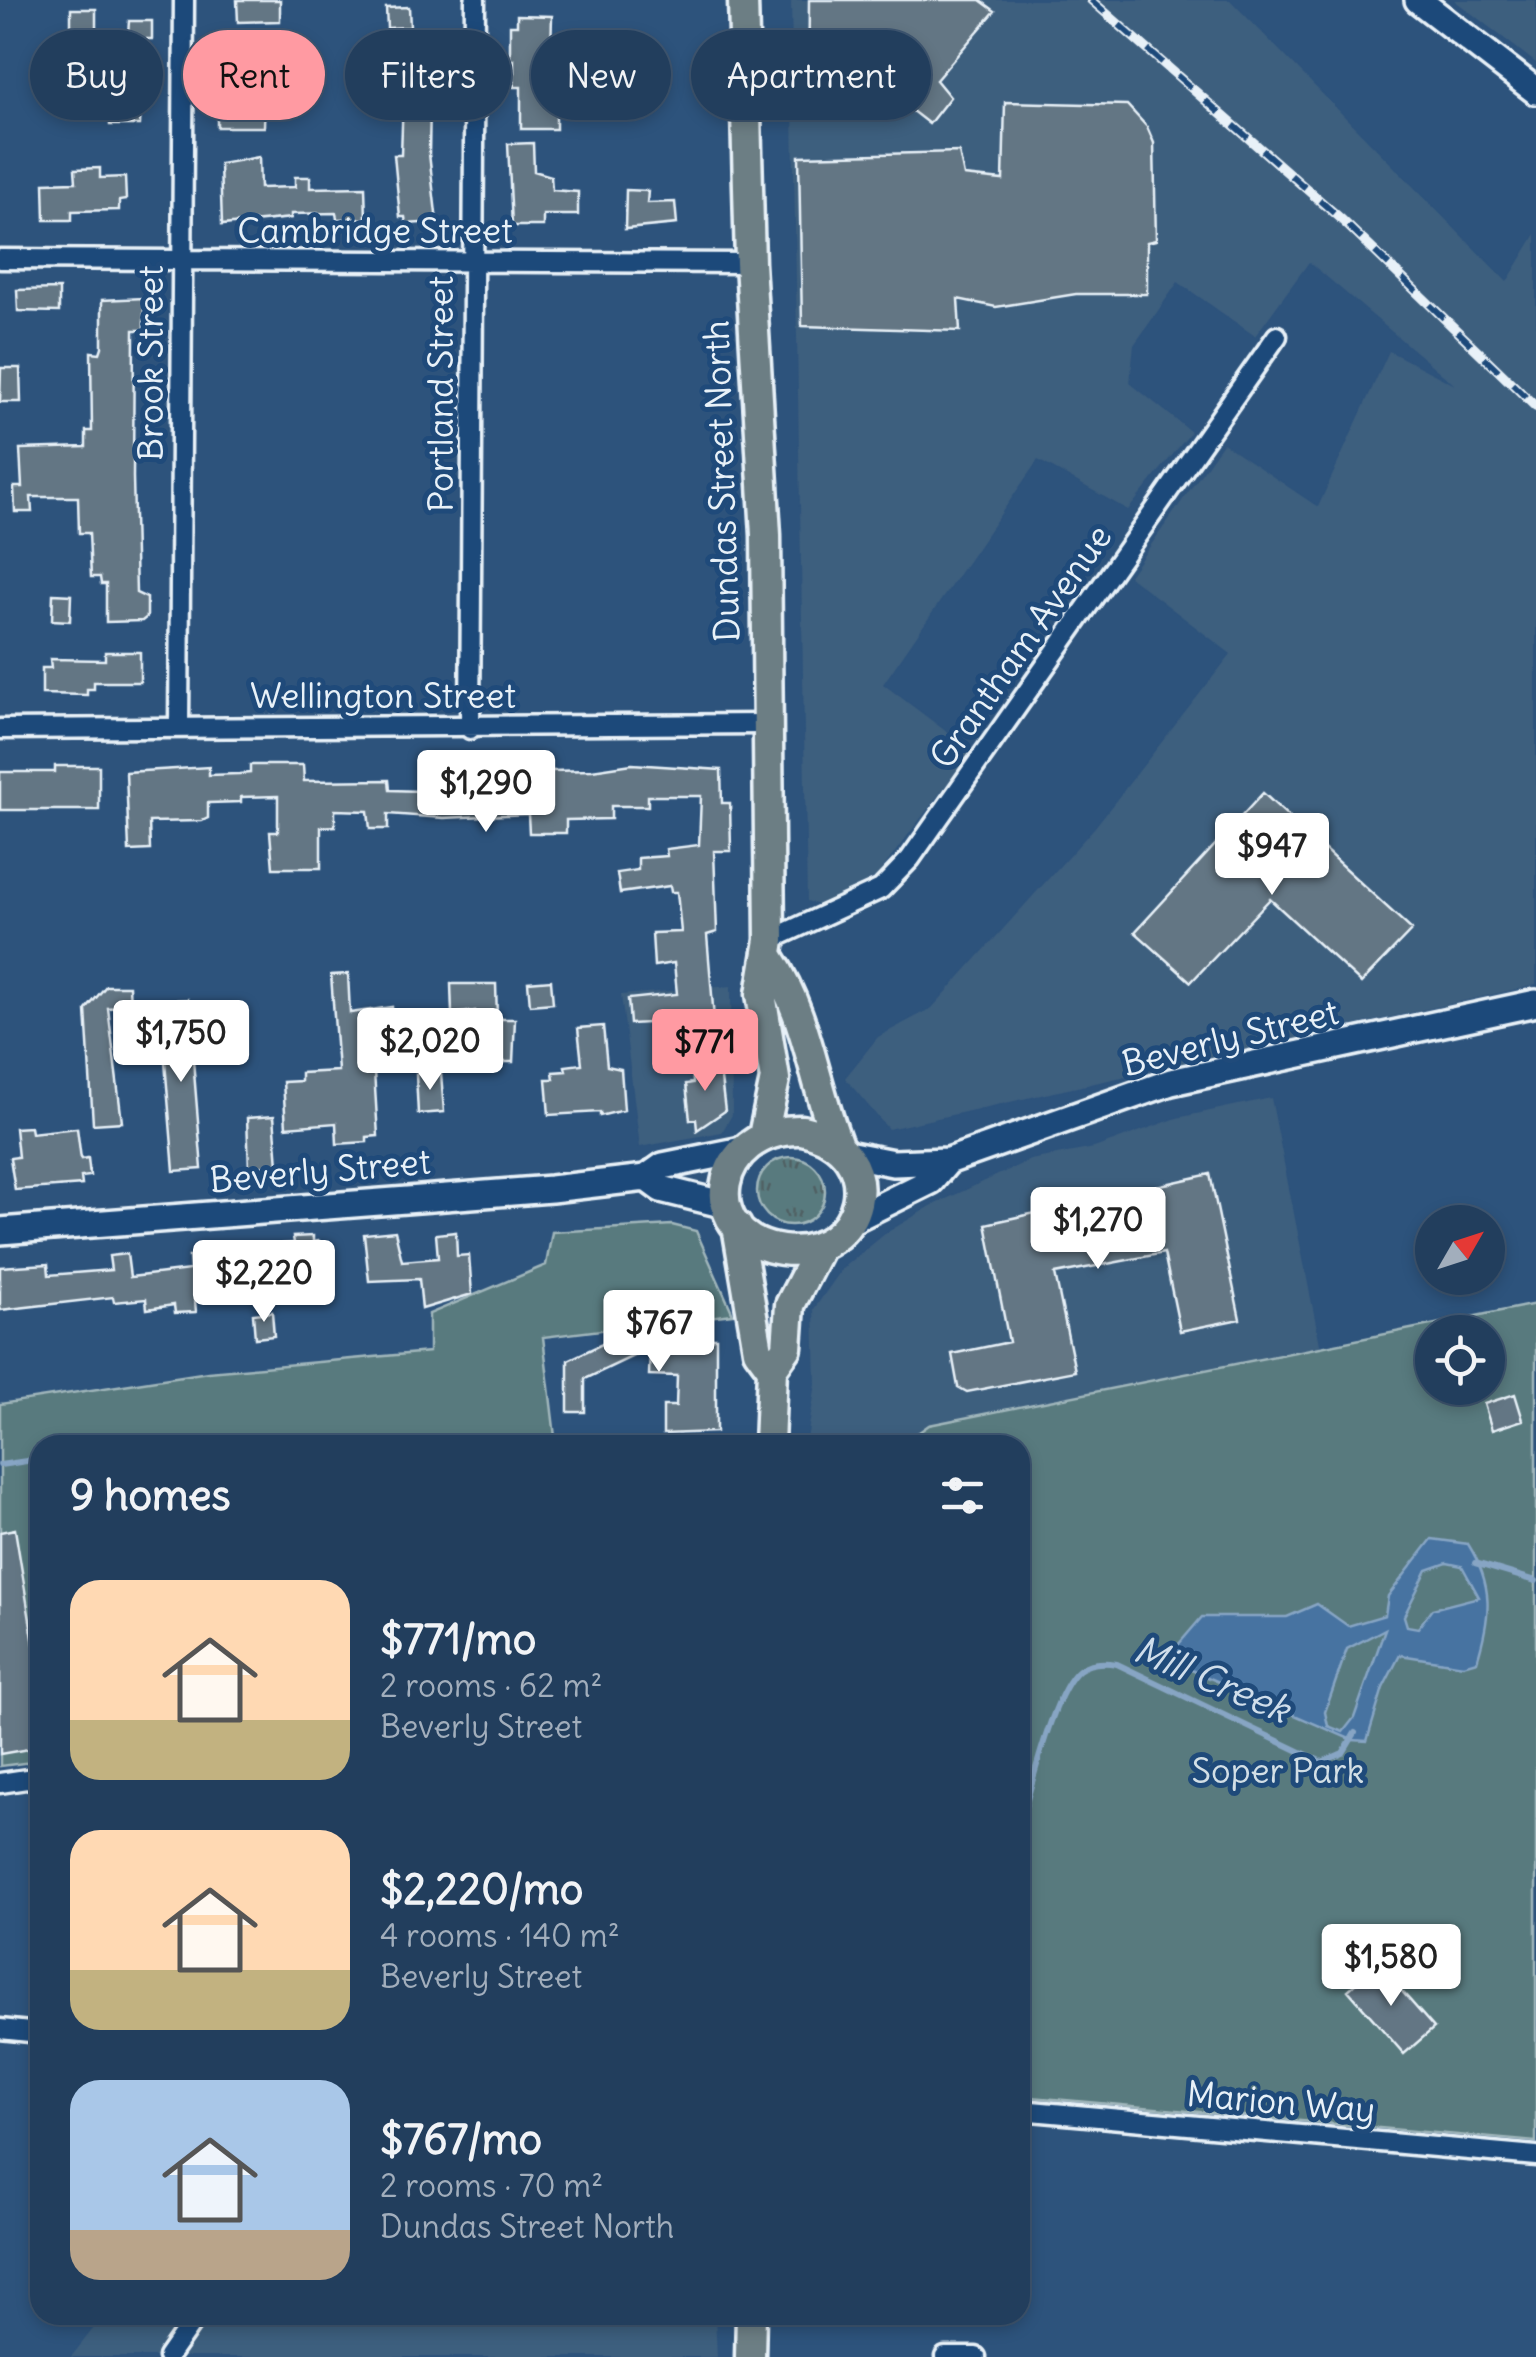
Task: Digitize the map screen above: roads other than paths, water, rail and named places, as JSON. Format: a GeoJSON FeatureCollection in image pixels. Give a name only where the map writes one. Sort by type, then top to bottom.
{"type":"FeatureCollection","features":[{"type":"Feature","properties":{"kind":"main road","name":"Dundas Street North"},"geometry":{"type":"LineString","coordinates":[[743,0],[750,263],[766,535],[770,949],[761,994],[775,1078],[752,1143]]}},
{"type":"Feature","properties":{"kind":"main road","name":"Dundas Street North"},"geometry":{"type":"LineString","coordinates":[[770,949],[793,994],[816,1087],[842,1150]]}},
{"type":"Feature","properties":{"kind":"main road"},"geometry":{"type":"LineString","coordinates":[[770,1435],[772,1369],[787,1348],[790,1305],[821,1245],[850,1221],[860,1187],[842,1150],[802,1130],[752,1143],[725,1181],[758,1350],[772,1369]]}},
{"type":"Feature","properties":{"kind":"main road"},"geometry":{"type":"LineString","coordinates":[[732,1216],[757,1242],[782,1250],[821,1245]]}},
{"type":"Feature","properties":{"kind":"main road"},"geometry":{"type":"LineString","coordinates":[[750,2325],[750,2357]]}},
{"type":"Feature","properties":{"kind":"street","name":"Brook Street"},"geometry":{"type":"LineString","coordinates":[[179,727],[184,0]]}},
{"type":"Feature","properties":{"kind":"street","name":"Portland Street"},"geometry":{"type":"LineString","coordinates":[[470,729],[475,0]]}},
{"type":"Feature","properties":{"kind":"street"},"geometry":{"type":"LineString","coordinates":[[1418,0],[1536,91]]}},
{"type":"Feature","properties":{"kind":"street","name":"Cambridge Street"},"geometry":{"type":"LineString","coordinates":[[0,259],[750,263]]}},
{"type":"Feature","properties":{"kind":"street","name":"Grantham Avenue"},"geometry":{"type":"LineString","coordinates":[[770,949],[881,889],[910,859],[1277,336]]}},
{"type":"Feature","properties":{"kind":"street","name":"Wellington Street"},"geometry":{"type":"LineString","coordinates":[[0,729],[470,729],[765,724]]}},
{"type":"Feature","properties":{"kind":"street","name":"Beverly Street"},"geometry":{"type":"LineString","coordinates":[[842,1150],[892,1163],[948,1162],[1171,1082],[1536,1003]]}},
{"type":"Feature","properties":{"kind":"street","name":"Beverly Street"},"geometry":{"type":"LineString","coordinates":[[0,1231],[646,1178],[663,1166],[752,1143]]}},
{"type":"Feature","properties":{"kind":"street","name":"Beverly Street"},"geometry":{"type":"LineString","coordinates":[[850,1221],[931,1181],[948,1162]]}},
{"type":"Feature","properties":{"kind":"street","name":"Beverly Street"},"geometry":{"type":"LineString","coordinates":[[646,1178],[661,1189],[732,1216]]}},
{"type":"Feature","properties":{"kind":"street"},"geometry":{"type":"LineString","coordinates":[[0,1783],[30,1778]]}},
{"type":"Feature","properties":{"kind":"street"},"geometry":{"type":"LineString","coordinates":[[0,2029],[30,2032]]}},
{"type":"Feature","properties":{"kind":"street","name":"Marion Way"},"geometry":{"type":"LineString","coordinates":[[1030,2111],[1536,2156]]}},
{"type":"Feature","properties":{"kind":"street"},"geometry":{"type":"LineString","coordinates":[[168,2357],[190,2325]]}},
{"type":"Feature","properties":{"kind":"street"},"geometry":{"type":"LineString","coordinates":[[945,2357],[976,2357]]}},
{"type":"Feature","properties":{"kind":"water"},"geometry":{"type":"Polygon","coordinates":[[[1432,1539],[1468,1544],[1486,1587],[1485,1630],[1477,1661],[1463,1665],[1400,1655],[1383,1688],[1367,1741],[1352,1740],[1166,1659],[1202,1617],[1287,1617],[1317,1604],[1348,1626],[1385,1615],[1388,1596],[1432,1539]],[[1447,1563],[1427,1570],[1404,1616],[1407,1626],[1418,1628],[1432,1609],[1479,1597],[1462,1566],[1447,1563]],[[1385,1629],[1347,1649],[1325,1712],[1328,1726],[1343,1732],[1354,1718],[1385,1629]]]}},
{"type":"Feature","properties":{"kind":"waterway","name":"Mill Creek"},"geometry":{"type":"LineString","coordinates":[[0,1465],[30,1460]]}},
{"type":"Feature","properties":{"kind":"waterway","name":"Mill Creek"},"geometry":{"type":"LineString","coordinates":[[1475,1563],[1536,1581]]}},
{"type":"Feature","properties":{"kind":"waterway","name":"Mill Creek"},"geometry":{"type":"LineString","coordinates":[[1030,1790],[1060,1698],[1079,1670],[1092,1664],[1117,1664],[1322,1762],[1343,1753],[1355,1733]]}},
{"type":"Feature","properties":{"kind":"railway"},"geometry":{"type":"LineString","coordinates":[[1091,0],[1342,220],[1536,407]]}},
{"type":"Feature","properties":{"kind":"park label","name":"Soper Park"},"geometry":{"type":"Point","coordinates":[1278,1770]}}]}
